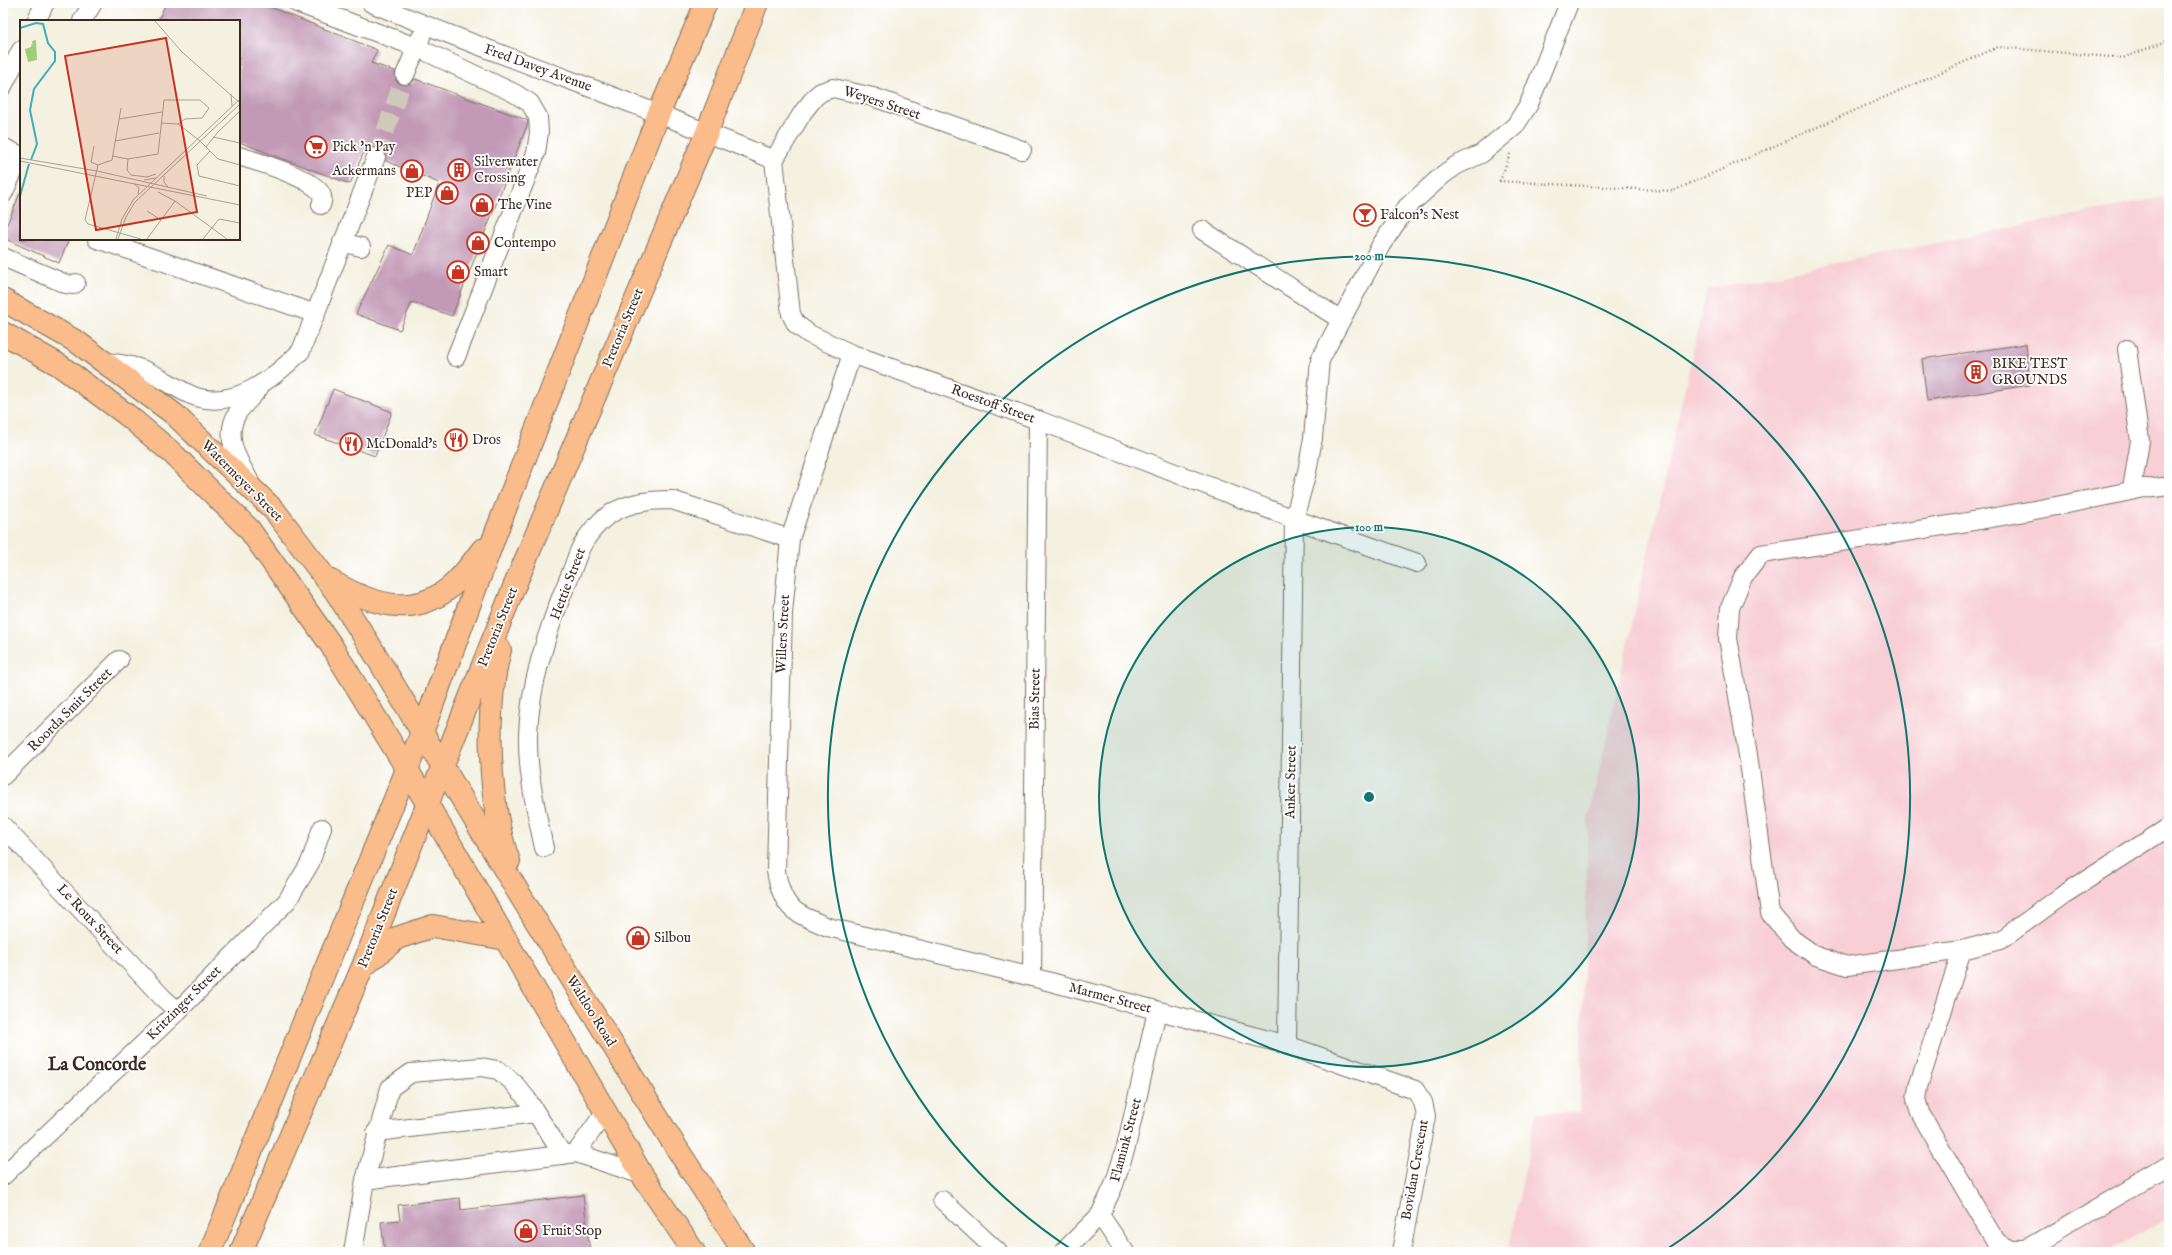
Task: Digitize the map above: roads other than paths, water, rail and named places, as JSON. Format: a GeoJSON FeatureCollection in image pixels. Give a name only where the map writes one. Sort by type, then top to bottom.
{"type":"FeatureCollection","features":[{"type":"Feature","properties":{"kind":"main road"},"geometry":{"type":"LineString","coordinates":[[210,1252],[407,769],[497,530],[659,113],[706,3]]}},
{"type":"Feature","properties":{"kind":"main road","name":"Pretoria Street"},"geometry":{"type":"LineString","coordinates":[[241,1252],[363,966],[514,587],[707,132],[757,3]]}},
{"type":"Feature","properties":{"kind":"main road","name":"Watermeyer Street"},"geometry":{"type":"LineString","coordinates":[[3,300],[77,342],[106,362],[174,414],[274,510],[336,592],[443,766]]}},
{"type":"Feature","properties":{"kind":"main road","name":"Watermeyer Street"},"geometry":{"type":"LineString","coordinates":[[3,333],[59,365],[127,415],[182,462],[249,529],[330,645],[428,805]]}},
{"type":"Feature","properties":{"kind":"main road"},"geometry":{"type":"LineString","coordinates":[[324,577],[356,596],[377,603],[398,605],[417,604],[435,598],[454,584],[466,572],[497,530]]}},
{"type":"Feature","properties":{"kind":"main road"},"geometry":{"type":"LineString","coordinates":[[514,587],[497,660],[492,691],[490,736],[498,818],[505,852],[523,900]]}},
{"type":"Feature","properties":{"kind":"main road","name":"Waltloo Road"},"geometry":{"type":"LineString","coordinates":[[443,766],[523,900],[674,1144],[744,1252]]}},
{"type":"Feature","properties":{"kind":"main road"},"geometry":{"type":"LineString","coordinates":[[428,805],[642,1175],[694,1252]]}},
{"type":"Feature","properties":{"kind":"main road"},"geometry":{"type":"LineString","coordinates":[[363,966],[397,938],[432,926],[506,938]]}},
{"type":"Feature","properties":{"kind":"street"},"geometry":{"type":"LineString","coordinates":[[36,20],[45,3]]}},
{"type":"Feature","properties":{"kind":"street"},"geometry":{"type":"LineString","coordinates":[[83,20],[93,3]]}},
{"type":"Feature","properties":{"kind":"street"},"geometry":{"type":"LineString","coordinates":[[297,3],[416,48],[514,93],[530,103],[538,117],[539,132],[536,153],[456,357]]}},
{"type":"Feature","properties":{"kind":"street","name":"Fred Davey Avenue"},"geometry":{"type":"LineString","coordinates":[[371,3],[426,26],[707,132]]}},
{"type":"Feature","properties":{"kind":"street","name":"Anker Street"},"geometry":{"type":"LineString","coordinates":[[1287,1045],[1294,519],[1313,438],[1320,360],[1381,245],[1407,207],[1444,174],[1457,165],[1481,154],[1515,126],[1529,104],[1569,3]]}},
{"type":"Feature","properties":{"kind":"street"},"geometry":{"type":"LineString","coordinates":[[405,75],[426,26]]}},
{"type":"Feature","properties":{"kind":"street"},"geometry":{"type":"LineString","coordinates":[[3,86],[20,52]]}},
{"type":"Feature","properties":{"kind":"street","name":"Weyers Street"},"geometry":{"type":"LineString","coordinates":[[774,160],[803,112],[815,97],[821,92],[833,88],[873,97],[1022,150]]}},
{"type":"Feature","properties":{"kind":"street"},"geometry":{"type":"LineString","coordinates":[[707,132],[774,160]]}},
{"type":"Feature","properties":{"kind":"street"},"geometry":{"type":"LineString","coordinates":[[3,147],[20,156]]}},
{"type":"Feature","properties":{"kind":"street"},"geometry":{"type":"LineString","coordinates":[[240,156],[294,175],[308,183],[317,189],[322,196],[321,205]]}},
{"type":"Feature","properties":{"kind":"street"},"geometry":{"type":"LineString","coordinates":[[255,492],[236,457],[232,443],[232,428],[238,413],[263,383],[301,351],[376,157]]}},
{"type":"Feature","properties":{"kind":"street"},"geometry":{"type":"LineString","coordinates":[[3,194],[20,158]]}},
{"type":"Feature","properties":{"kind":"street","name":"Roestoff Street"},"geometry":{"type":"LineString","coordinates":[[774,160],[791,314],[796,324],[809,334],[852,354],[1038,420],[1294,519],[1417,563]]}},
{"type":"Feature","properties":{"kind":"street"},"geometry":{"type":"LineString","coordinates":[[1202,230],[1341,320]]}},
{"type":"Feature","properties":{"kind":"street"},"geometry":{"type":"LineString","coordinates":[[100,240],[316,314]]}},
{"type":"Feature","properties":{"kind":"street"},"geometry":{"type":"LineString","coordinates":[[342,242],[361,247]]}},
{"type":"Feature","properties":{"kind":"street"},"geometry":{"type":"LineString","coordinates":[[3,257],[66,284],[73,285],[76,283]]}},
{"type":"Feature","properties":{"kind":"street"},"geometry":{"type":"LineString","coordinates":[[2127,349],[2140,441],[2132,481],[2135,486],[2144,488]]}},
{"type":"Feature","properties":{"kind":"street","name":"Willers Street"},"geometry":{"type":"LineString","coordinates":[[802,916],[787,905],[780,890],[776,871],[783,613],[790,538],[852,354]]}},
{"type":"Feature","properties":{"kind":"street"},"geometry":{"type":"LineString","coordinates":[[106,362],[131,366],[144,370],[191,395],[203,399],[230,399],[263,383]]}},
{"type":"Feature","properties":{"kind":"street","name":"Bias Street"},"geometry":{"type":"LineString","coordinates":[[1032,977],[1039,451],[1038,420]]}},
{"type":"Feature","properties":{"kind":"street"},"geometry":{"type":"LineString","coordinates":[[2169,486],[2144,488],[2076,503],[1986,519],[1761,554],[1743,577],[1730,608],[1728,638],[1748,754],[1770,913],[1792,939],[1816,956],[1847,966],[1962,950],[2001,940],[2063,895],[2169,827]]}},
{"type":"Feature","properties":{"kind":"street","name":"Hettie Street"},"geometry":{"type":"LineString","coordinates":[[544,848],[531,782],[528,733],[537,669],[566,584],[583,543],[602,521],[621,508],[636,502],[654,500],[672,500],[790,538]]}},
{"type":"Feature","properties":{"kind":"street","name":"Roorda Smit Street"},"geometry":{"type":"LineString","coordinates":[[3,776],[119,660]]}},
{"type":"Feature","properties":{"kind":"street","name":"Le Roux Street"},"geometry":{"type":"LineString","coordinates":[[3,826],[163,998],[178,1011]]}},
{"type":"Feature","properties":{"kind":"street","name":"Kritzinger Street"},"geometry":{"type":"LineString","coordinates":[[3,1176],[178,1011],[287,901],[310,862],[322,828]]}},
{"type":"Feature","properties":{"kind":"street","name":"Marmer Street"},"geometry":{"type":"LineString","coordinates":[[802,916],[828,927],[1032,977],[1287,1045],[1406,1085],[1415,1090]]}},
{"type":"Feature","properties":{"kind":"street"},"geometry":{"type":"LineString","coordinates":[[1962,950],[1918,1087],[1916,1099],[1920,1113],[1996,1242],[2012,1250],[2026,1250],[2169,1166]]}},
{"type":"Feature","properties":{"kind":"street","name":"Flamink Street"},"geometry":{"type":"LineString","coordinates":[[1063,1252],[1100,1215],[1114,1185],[1126,1147],[1158,1011]]}},
{"type":"Feature","properties":{"kind":"street"},"geometry":{"type":"LineString","coordinates":[[353,1252],[365,1180],[376,1132],[390,1088],[411,1073],[481,1067],[498,1070],[513,1082],[569,1154]]}},
{"type":"Feature","properties":{"kind":"street","name":"Bovidan Crescent"},"geometry":{"type":"LineString","coordinates":[[1401,1252],[1426,1116],[1423,1102],[1415,1090]]}},
{"type":"Feature","properties":{"kind":"street"},"geometry":{"type":"LineString","coordinates":[[569,1154],[605,1112]]}},
{"type":"Feature","properties":{"kind":"street"},"geometry":{"type":"LineString","coordinates":[[376,1132],[536,1113]]}},
{"type":"Feature","properties":{"kind":"street"},"geometry":{"type":"LineString","coordinates":[[365,1180],[569,1154],[642,1175]]}},
{"type":"Feature","properties":{"kind":"street"},"geometry":{"type":"LineString","coordinates":[[942,1200],[998,1252]]}},
{"type":"Feature","properties":{"kind":"street"},"geometry":{"type":"LineString","coordinates":[[1100,1215],[1126,1252]]}},
{"type":"Feature","properties":{"kind":"tunnel"},"geometry":{"type":"LineString","coordinates":[[376,157],[405,75]]}},
{"type":"Feature","properties":{"kind":"place","name":"Pick 'n Pay"},"geometry":{"type":"Point","coordinates":[316,147]}},
{"type":"Feature","properties":{"kind":"place","name":"Silverwater Crossing"},"geometry":{"type":"Point","coordinates":[459,170]}},
{"type":"Feature","properties":{"kind":"place","name":"Ackermans"},"geometry":{"type":"Point","coordinates":[412,171]}},
{"type":"Feature","properties":{"kind":"place","name":"PEP"},"geometry":{"type":"Point","coordinates":[447,193]}},
{"type":"Feature","properties":{"kind":"place","name":"The Vine"},"geometry":{"type":"Point","coordinates":[482,205]}},
{"type":"Feature","properties":{"kind":"place","name":"Falcon's Nest"},"geometry":{"type":"Point","coordinates":[1365,215]}},
{"type":"Feature","properties":{"kind":"place","name":"Contempo"},"geometry":{"type":"Point","coordinates":[478,243]}},
{"type":"Feature","properties":{"kind":"place","name":"Smart"},"geometry":{"type":"Point","coordinates":[458,272]}},
{"type":"Feature","properties":{"kind":"place","name":"BIKE TEST GROUNDS"},"geometry":{"type":"Point","coordinates":[1976,372]}},
{"type":"Feature","properties":{"kind":"place","name":"Dros"},"geometry":{"type":"Point","coordinates":[456,440]}},
{"type":"Feature","properties":{"kind":"place","name":"McDonald's"},"geometry":{"type":"Point","coordinates":[351,444]}},
{"type":"Feature","properties":{"kind":"place","name":"Silbou"},"geometry":{"type":"Point","coordinates":[638,938]}},
{"type":"Feature","properties":{"kind":"place","name":"Fruit Stop"},"geometry":{"type":"Point","coordinates":[526,1231]}},
{"type":"Feature","properties":{"kind":"district","name":"La Concorde"},"geometry":{"type":"Point","coordinates":[97,1065]}}]}
